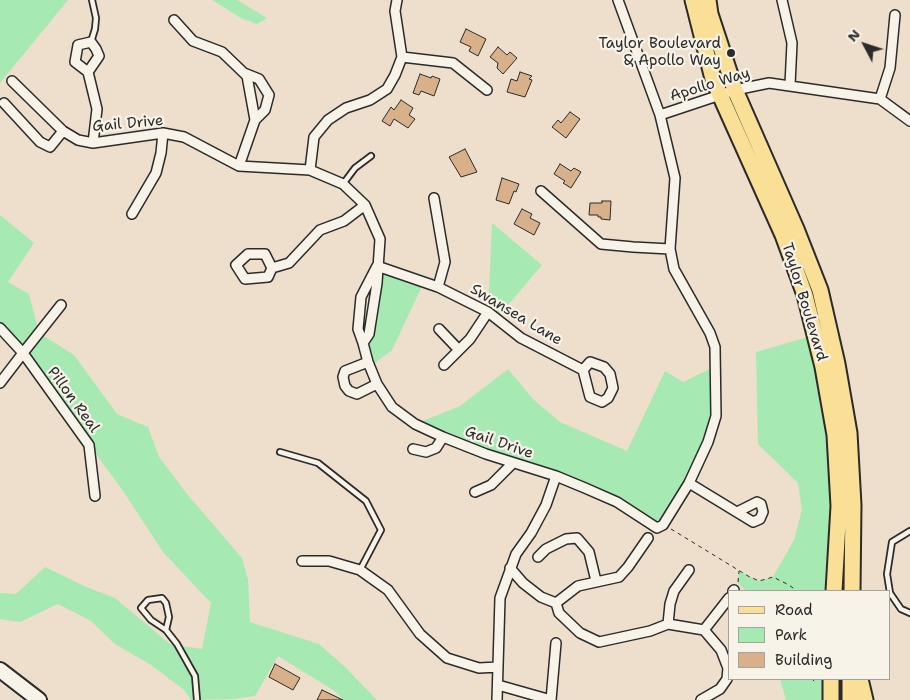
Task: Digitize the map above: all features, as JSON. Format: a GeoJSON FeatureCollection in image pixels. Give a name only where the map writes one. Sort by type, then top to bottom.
{"type":"FeatureCollection","features":[{"type":"Feature","properties":{"kind":"main road","name":"Taylor Boulevard"},"geometry":{"type":"LineString","coordinates":[[693,0],[712,79],[783,235],[805,295],[823,367],[835,435],[839,506],[834,590]]}},
{"type":"Feature","properties":{"kind":"main road","name":"Taylor Boulevard"},"geometry":{"type":"LineString","coordinates":[[708,0],[710,14],[735,90],[796,229],[820,290],[838,364],[849,433],[853,505],[852,590]]}},
{"type":"Feature","properties":{"kind":"main road"},"geometry":{"type":"LineString","coordinates":[[831,680],[831,700]]}},
{"type":"Feature","properties":{"kind":"main road"},"geometry":{"type":"LineString","coordinates":[[850,680],[850,700]]}},
{"type":"Feature","properties":{"kind":"main road"},"geometry":{"type":"LineString","coordinates":[[860,680],[865,700]]}},
{"type":"Feature","properties":{"kind":"street"},"geometry":{"type":"LineString","coordinates":[[310,170],[314,137],[328,120],[346,108],[370,100],[387,89],[395,75],[402,57],[397,36],[395,11],[397,0]]}},
{"type":"Feature","properties":{"kind":"street"},"geometry":{"type":"LineString","coordinates":[[618,0],[660,115],[675,178],[670,249],[674,269],[710,332],[714,347],[716,416],[708,442],[689,483],[663,524]]}},
{"type":"Feature","properties":{"kind":"street"},"geometry":{"type":"LineString","coordinates":[[782,0],[792,43],[790,85]]}},
{"type":"Feature","properties":{"kind":"street"},"geometry":{"type":"LineString","coordinates":[[880,99],[890,68],[895,15]]}},
{"type":"Feature","properties":{"kind":"street"},"geometry":{"type":"LineString","coordinates":[[174,20],[193,40],[222,52],[244,72],[251,90],[255,120]]}},
{"type":"Feature","properties":{"kind":"street"},"geometry":{"type":"LineString","coordinates":[[88,72],[99,56],[91,42],[78,44],[75,62],[88,72],[97,109],[93,143]]}},
{"type":"Feature","properties":{"kind":"street"},"geometry":{"type":"LineString","coordinates":[[402,57],[453,63],[487,90]]}},
{"type":"Feature","properties":{"kind":"street"},"geometry":{"type":"LineString","coordinates":[[238,166],[255,120],[265,110],[269,95],[259,79],[244,72]]}},
{"type":"Feature","properties":{"kind":"street","name":"Gail Drive"},"geometry":{"type":"LineString","coordinates":[[12,81],[63,131],[78,140],[93,143],[163,133],[184,137],[238,166],[310,170],[343,184],[365,205],[380,239],[377,282],[369,334],[363,343]]}},
{"type":"Feature","properties":{"kind":"street","name":"Apollo Way"},"geometry":{"type":"LineString","coordinates":[[660,115],[735,90],[769,83],[880,99],[910,121]]}},
{"type":"Feature","properties":{"kind":"street"},"geometry":{"type":"LineString","coordinates":[[4,103],[40,142],[50,147],[63,131]]}},
{"type":"Feature","properties":{"kind":"street"},"geometry":{"type":"LineString","coordinates":[[132,214],[156,173],[163,133]]}},
{"type":"Feature","properties":{"kind":"street"},"geometry":{"type":"LineString","coordinates":[[541,191],[601,244],[670,249]]}},
{"type":"Feature","properties":{"kind":"street"},"geometry":{"type":"LineString","coordinates":[[434,198],[445,262],[438,287]]}},
{"type":"Feature","properties":{"kind":"street"},"geometry":{"type":"LineString","coordinates":[[272,268],[289,263],[320,230],[344,221],[365,205]]}},
{"type":"Feature","properties":{"kind":"street","name":"Gail Drive"},"geometry":{"type":"LineString","coordinates":[[377,266],[361,297],[358,329],[368,362],[378,384],[392,407],[415,424],[443,437],[513,463],[556,476],[617,502],[657,528],[663,524]]}},
{"type":"Feature","properties":{"kind":"street","name":"Swansea Lane"},"geometry":{"type":"LineString","coordinates":[[377,266],[438,287],[488,312],[521,338],[583,370]]}},
{"type":"Feature","properties":{"kind":"street"},"geometry":{"type":"LineString","coordinates":[[0,383],[61,305]]}},
{"type":"Feature","properties":{"kind":"street"},"geometry":{"type":"LineString","coordinates":[[444,365],[470,339],[488,312]]}},
{"type":"Feature","properties":{"kind":"street","name":"Pillon Real"},"geometry":{"type":"LineString","coordinates":[[0,328],[22,353],[89,445],[95,496]]}},
{"type":"Feature","properties":{"kind":"street"},"geometry":{"type":"LineString","coordinates":[[439,329],[459,350]]}},
{"type":"Feature","properties":{"kind":"street"},"geometry":{"type":"LineString","coordinates":[[368,362],[345,371],[343,377],[344,386],[349,391],[358,394],[378,384]]}},
{"type":"Feature","properties":{"kind":"street"},"geometry":{"type":"LineString","coordinates":[[413,448],[426,452],[436,448],[443,437]]}},
{"type":"Feature","properties":{"kind":"street"},"geometry":{"type":"LineString","coordinates":[[476,492],[491,484],[513,463]]}},
{"type":"Feature","properties":{"kind":"street"},"geometry":{"type":"LineString","coordinates":[[497,700],[500,598],[516,554],[531,533],[546,506],[556,476]]}},
{"type":"Feature","properties":{"kind":"street"},"geometry":{"type":"LineString","coordinates":[[689,483],[737,512]]}},
{"type":"Feature","properties":{"kind":"street"},"geometry":{"type":"LineString","coordinates":[[538,557],[546,549],[566,539],[577,538],[589,552],[596,581]]}},
{"type":"Feature","properties":{"kind":"street"},"geometry":{"type":"LineString","coordinates":[[556,603],[578,586],[619,577],[648,538]]}},
{"type":"Feature","properties":{"kind":"street"},"geometry":{"type":"LineString","coordinates":[[302,561],[329,561],[360,570],[388,590],[420,634],[447,658],[479,668],[498,667]]}},
{"type":"Feature","properties":{"kind":"street"},"geometry":{"type":"LineString","coordinates":[[510,568],[523,583],[541,597],[556,603]]}},
{"type":"Feature","properties":{"kind":"street"},"geometry":{"type":"LineString","coordinates":[[668,624],[670,604],[674,591],[689,570]]}},
{"type":"Feature","properties":{"kind":"street"},"geometry":{"type":"LineString","coordinates":[[704,630],[728,598]]}},
{"type":"Feature","properties":{"kind":"street"},"geometry":{"type":"LineString","coordinates":[[556,603],[559,613],[580,633],[599,642],[650,631],[668,624],[704,630],[727,657],[728,679],[720,689],[701,700]]}},
{"type":"Feature","properties":{"kind":"street"},"geometry":{"type":"LineString","coordinates":[[498,685],[551,700],[556,643]]}},
{"type":"Feature","properties":{"kind":"street"},"geometry":{"type":"LineString","coordinates":[[0,670],[39,700]]}},
{"type":"Feature","properties":{"kind":"lane"},"geometry":{"type":"LineString","coordinates":[[91,42],[96,18],[92,0]]}},
{"type":"Feature","properties":{"kind":"lane"},"geometry":{"type":"LineString","coordinates":[[343,184],[355,168],[371,156]]}},
{"type":"Feature","properties":{"kind":"lane"},"geometry":{"type":"LineString","coordinates":[[280,452],[318,463],[366,502],[381,530],[360,570]]}},
{"type":"Feature","properties":{"kind":"lane"},"geometry":{"type":"LineString","coordinates":[[890,590],[887,574],[892,542],[910,531]]}},
{"type":"Feature","properties":{"kind":"lane"},"geometry":{"type":"LineString","coordinates":[[890,593],[901,609],[910,613]]}},
{"type":"Feature","properties":{"kind":"lane"},"geometry":{"type":"LineString","coordinates":[[166,630],[170,617],[166,603],[162,598],[148,600],[141,608],[152,620],[166,630],[177,644],[195,676],[197,700]]}},
{"type":"Feature","properties":{"kind":"path"},"geometry":{"type":"LineString","coordinates":[[663,524],[740,571],[759,580],[773,578],[789,584],[795,590]]}},
{"type":"Feature","properties":{"kind":"path"},"geometry":{"type":"LineString","coordinates":[[734,590],[738,583],[740,571]]}},
{"type":"Feature","properties":{"kind":"green space"},"geometry":{"type":"Polygon","coordinates":[[[0,0],[68,0],[0,83],[0,0]]]}},
{"type":"Feature","properties":{"kind":"green space"},"geometry":{"type":"Polygon","coordinates":[[[212,0],[237,0],[267,18],[257,24],[241,18],[212,0]]]}},
{"type":"Feature","properties":{"kind":"green space"},"geometry":{"type":"Polygon","coordinates":[[[0,215],[34,243],[8,282],[29,294],[39,333],[74,355],[117,414],[148,427],[159,457],[187,494],[242,558],[248,580],[250,622],[319,644],[344,666],[377,700],[344,700],[333,690],[278,656],[255,696],[235,699],[191,700],[184,690],[151,665],[115,644],[91,621],[58,604],[20,622],[0,619],[0,593],[16,594],[45,567],[84,586],[115,598],[170,644],[202,649],[211,603],[163,552],[123,491],[23,353],[0,328],[0,215]]]}},
{"type":"Feature","properties":{"kind":"green space"},"geometry":{"type":"Polygon","coordinates":[[[492,223],[542,265],[497,318],[488,312],[492,223]]]}},
{"type":"Feature","properties":{"kind":"green space"},"geometry":{"type":"Polygon","coordinates":[[[377,266],[424,282],[392,350],[370,367],[363,343],[369,334],[377,266]]]}},
{"type":"Feature","properties":{"kind":"green space"},"geometry":{"type":"Polygon","coordinates":[[[815,335],[835,435],[834,590],[745,590],[738,583],[739,571],[759,581],[773,577],[794,540],[802,510],[798,483],[758,444],[756,352],[815,335]]]}},
{"type":"Feature","properties":{"kind":"green space"},"geometry":{"type":"Polygon","coordinates":[[[716,366],[716,416],[689,483],[657,528],[617,502],[415,424],[460,406],[508,369],[533,399],[560,422],[627,451],[665,371],[683,382],[716,366]]]}},
{"type":"Feature","properties":{"kind":"green space"},"geometry":{"type":"Polygon","coordinates":[[[780,680],[831,680],[831,700],[786,700],[780,680]]]}},
{"type":"Feature","properties":{"kind":"building"},"geometry":{"type":"Polygon","coordinates":[[[466,29],[486,39],[478,56],[469,51],[471,47],[460,42],[466,29]]]}},
{"type":"Feature","properties":{"kind":"building"},"geometry":{"type":"Polygon","coordinates":[[[498,47],[507,55],[510,52],[517,58],[503,74],[497,68],[498,63],[490,57],[498,47]]]}},
{"type":"Feature","properties":{"kind":"building"},"geometry":{"type":"Polygon","coordinates":[[[520,72],[532,76],[529,79],[532,80],[525,97],[507,92],[511,79],[517,81],[520,72]]]}},
{"type":"Feature","properties":{"kind":"building"},"geometry":{"type":"Polygon","coordinates":[[[420,74],[440,79],[434,96],[421,91],[419,95],[413,93],[420,74]]]}},
{"type":"Feature","properties":{"kind":"building"},"geometry":{"type":"Polygon","coordinates":[[[401,100],[413,108],[409,115],[415,119],[408,128],[394,119],[390,126],[382,121],[391,107],[394,110],[401,100]]]}},
{"type":"Feature","properties":{"kind":"building"},"geometry":{"type":"Polygon","coordinates":[[[570,112],[580,119],[566,138],[552,127],[558,120],[561,123],[570,112]]]}},
{"type":"Feature","properties":{"kind":"building"},"geometry":{"type":"Polygon","coordinates":[[[465,149],[477,172],[461,177],[449,157],[465,149]]]}},
{"type":"Feature","properties":{"kind":"building"},"geometry":{"type":"Polygon","coordinates":[[[560,164],[571,171],[574,168],[581,172],[571,188],[563,183],[565,181],[554,174],[560,164]]]}},
{"type":"Feature","properties":{"kind":"building"},"geometry":{"type":"Polygon","coordinates":[[[502,178],[519,184],[509,204],[496,200],[502,178]]]}},
{"type":"Feature","properties":{"kind":"building"},"geometry":{"type":"Polygon","coordinates":[[[602,201],[611,201],[610,220],[601,219],[598,215],[589,215],[590,203],[602,203],[602,201]]]}},
{"type":"Feature","properties":{"kind":"building"},"geometry":{"type":"Polygon","coordinates":[[[522,209],[532,214],[530,218],[540,223],[534,235],[514,224],[522,209]]]}},
{"type":"Feature","properties":{"kind":"building"},"geometry":{"type":"Polygon","coordinates":[[[275,664],[300,678],[293,690],[269,677],[275,664]]]}},
{"type":"Feature","properties":{"kind":"building"},"geometry":{"type":"Polygon","coordinates":[[[322,690],[343,700],[317,700],[322,690]]]}},
{"type":"Feature","properties":{"kind":"place","name":"Taylor Boulevard & Apollo Way"},"geometry":{"type":"Point","coordinates":[731,53]}}]}
